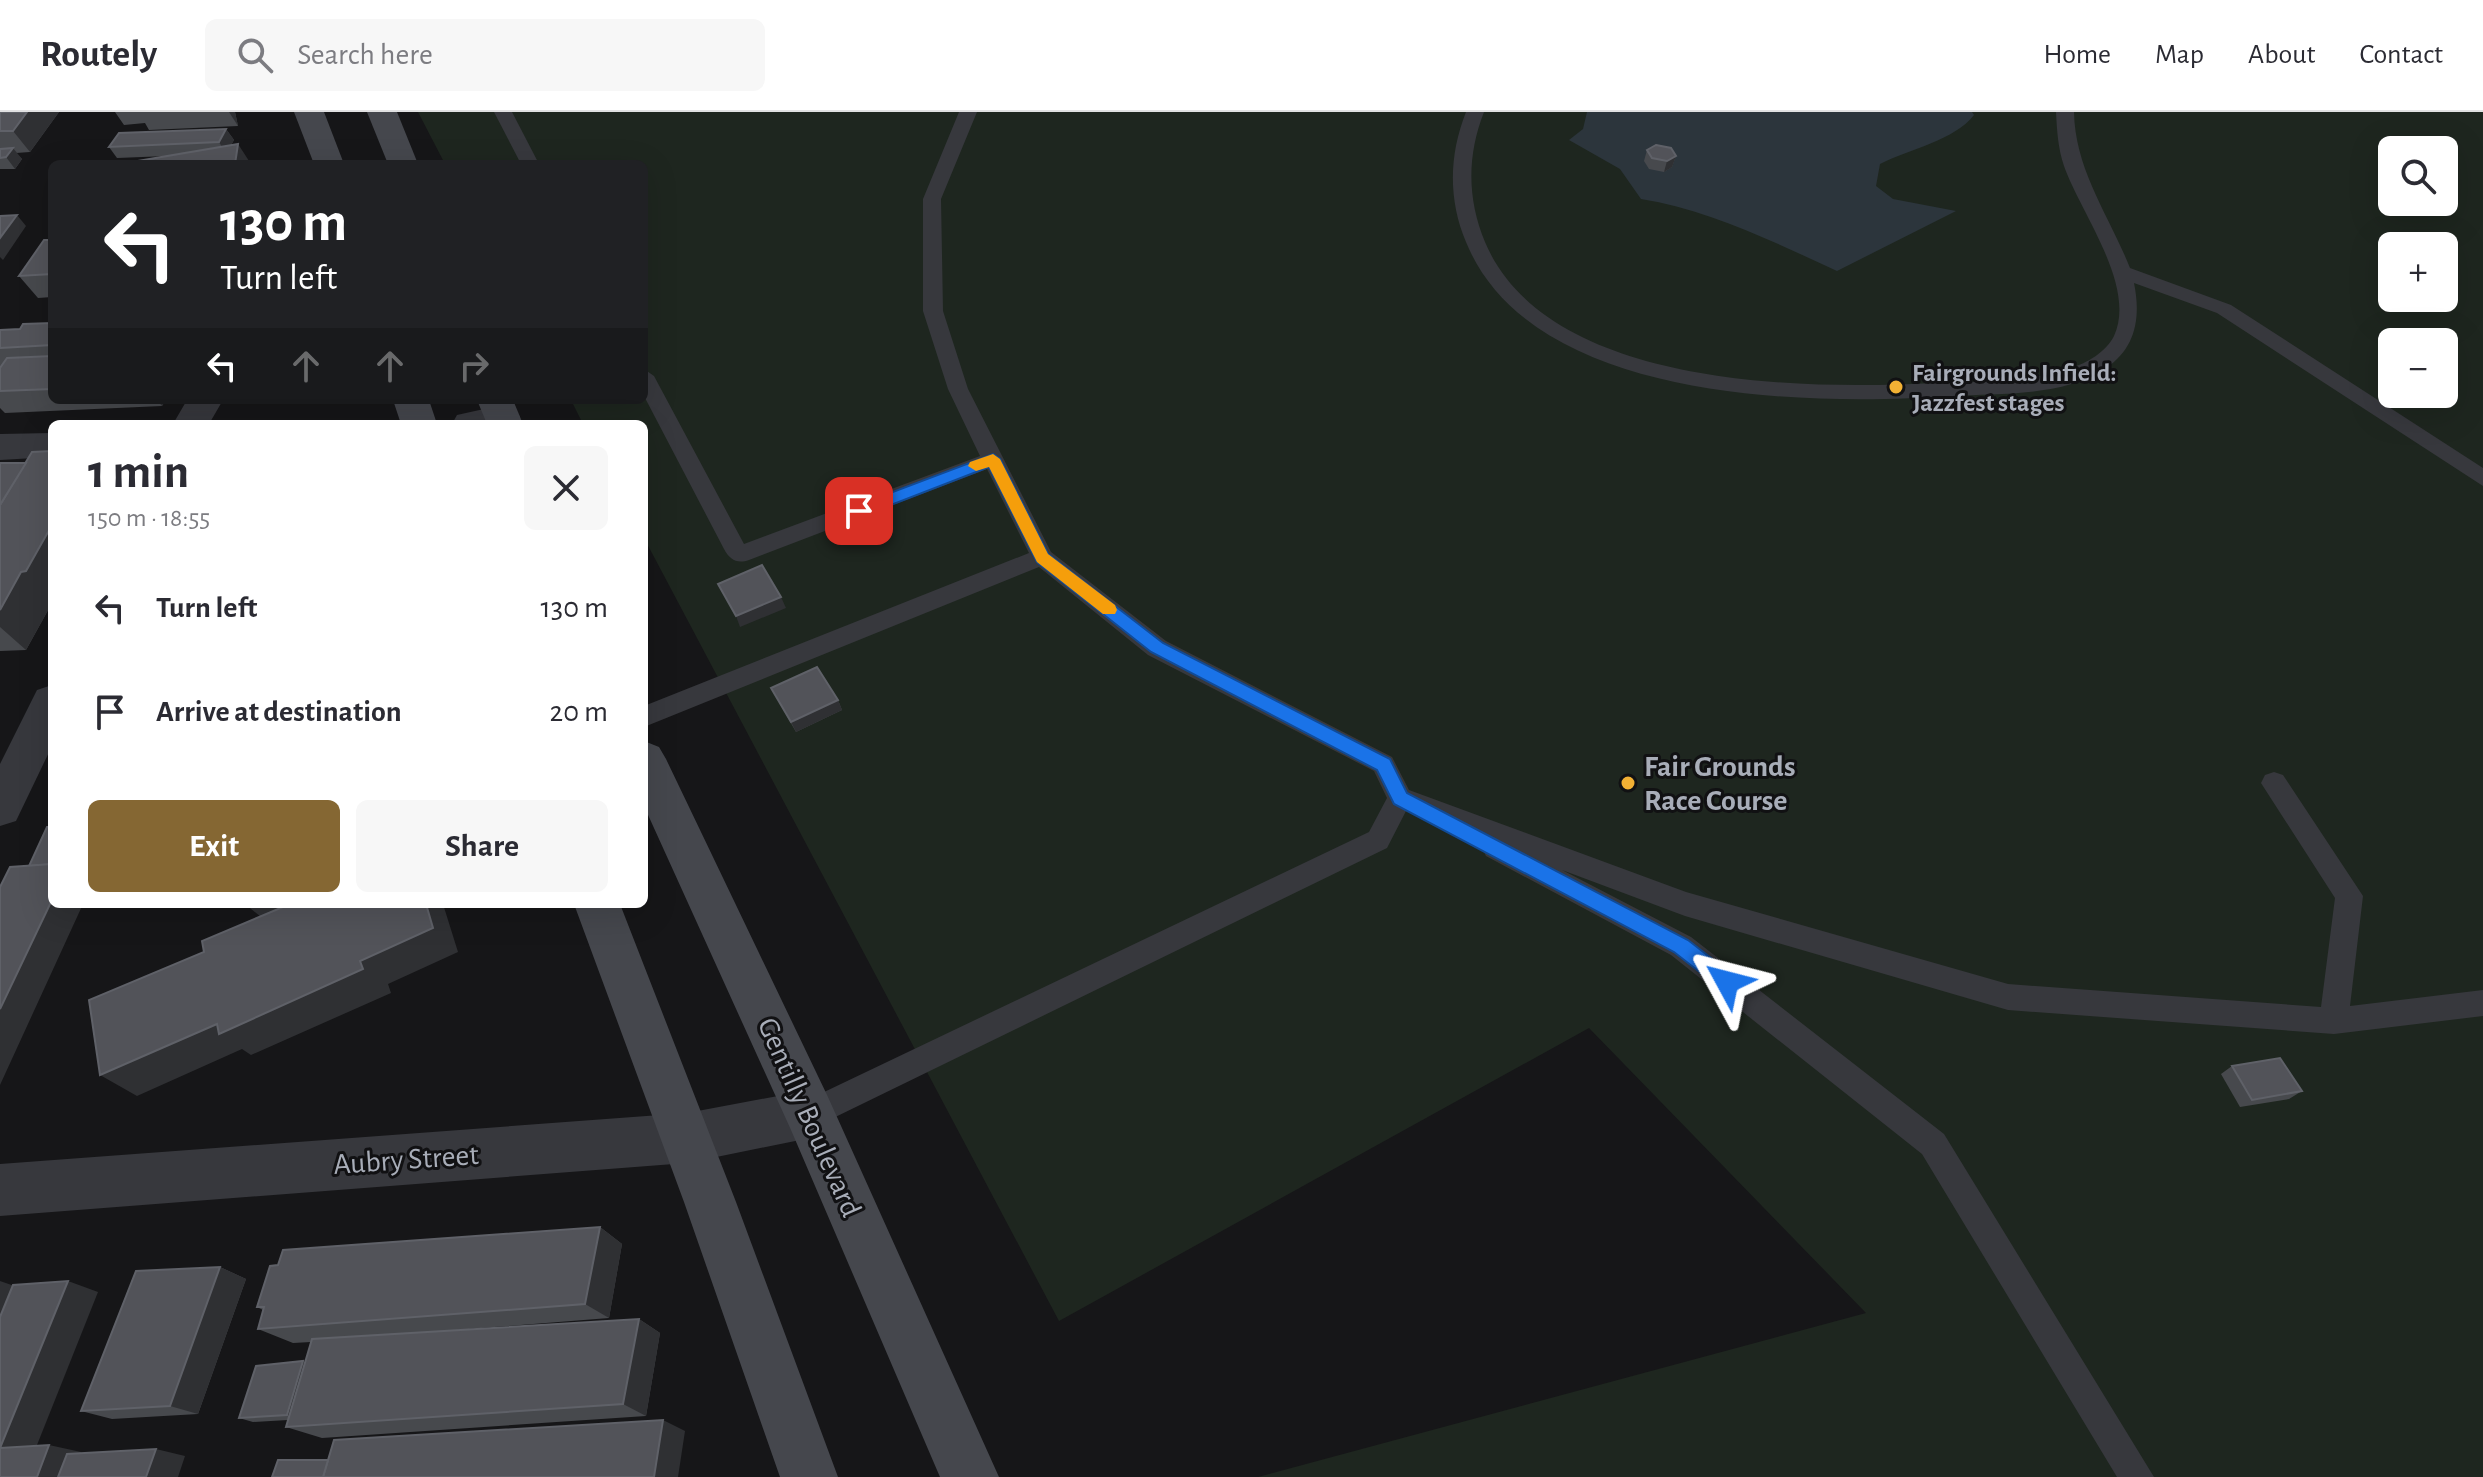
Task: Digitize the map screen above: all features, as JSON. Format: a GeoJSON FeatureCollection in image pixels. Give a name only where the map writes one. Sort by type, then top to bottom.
{"type":"FeatureCollection","features":[{"type":"Feature","properties":{"kind":"main road"},"geometry":{"type":"LineString","coordinates":[[309,112],[327,160]]}},
{"type":"Feature","properties":{"kind":"main road"},"geometry":{"type":"LineString","coordinates":[[382,112],[401,160]]}},
{"type":"Feature","properties":{"kind":"main road","name":"Gentilly Boulevard"},"geometry":{"type":"LineString","coordinates":[[648,768],[810,1114],[970,1477]]}},
{"type":"Feature","properties":{"kind":"main road"},"geometry":{"type":"LineString","coordinates":[[599,908],[687,1138],[809,1477]]}},
{"type":"Feature","properties":{"kind":"street"},"geometry":{"type":"LineString","coordinates":[[0,447],[48,445]]}},
{"type":"Feature","properties":{"kind":"street"},"geometry":{"type":"LineString","coordinates":[[0,808],[48,710]]}},
{"type":"Feature","properties":{"kind":"street","name":"Aubry Street"},"geometry":{"type":"LineString","coordinates":[[0,1190],[687,1138],[810,1114]]}},
{"type":"Feature","properties":{"kind":"lane"},"geometry":{"type":"LineString","coordinates":[[503,112],[528,160]]}},
{"type":"Feature","properties":{"kind":"lane"},"geometry":{"type":"LineString","coordinates":[[968,112],[932,199],[933,311],[958,389],[1042,557],[1157,648],[1383,764],[1400,798],[1681,946],[1933,1144],[2137,1477]]}},
{"type":"Feature","properties":{"kind":"lane"},"geometry":{"type":"LineString","coordinates":[[1475,112],[1460,159],[1464,203],[1485,266],[1512,300],[1543,326],[1610,355],[1679,374],[1838,393],[1923,392],[2052,382],[2093,367],[2115,349],[2126,329],[2123,272],[2085,193],[2062,133],[2065,112]]}},
{"type":"Feature","properties":{"kind":"lane"},"geometry":{"type":"LineString","coordinates":[[2123,272],[2224,309],[2483,478]]}},
{"type":"Feature","properties":{"kind":"lane"},"geometry":{"type":"LineString","coordinates":[[648,384],[735,549],[741,554],[993,459]]}},
{"type":"Feature","properties":{"kind":"lane"},"geometry":{"type":"LineString","coordinates":[[648,715],[1042,557]]}},
{"type":"Feature","properties":{"kind":"lane"},"geometry":{"type":"LineString","coordinates":[[2274,783],[2349,896],[2334,1021]]}},
{"type":"Feature","properties":{"kind":"lane"},"geometry":{"type":"LineString","coordinates":[[1400,798],[1685,904],[2008,997],[2334,1021],[2483,1003]]}},
{"type":"Feature","properties":{"kind":"lane"},"geometry":{"type":"LineString","coordinates":[[810,1114],[1378,840],[1400,798]]}},
{"type":"Feature","properties":{"kind":"shaded area","name":"Fair Grounds Race Course"},"geometry":{"type":"Polygon","coordinates":[[[418,112],[2483,112],[2483,1477],[1258,1477],[1866,1313],[1589,1028],[1059,1321],[648,546],[648,420],[581,420],[573,404],[648,404],[648,160],[443,160],[418,112]]]}},
{"type":"Feature","properties":{"kind":"shaded area"},"geometry":{"type":"Polygon","coordinates":[[[1587,112],[1972,112],[1974,115],[1944,138],[1880,164],[1876,186],[1893,199],[1956,211],[1837,271],[1716,219],[1641,199],[1620,169],[1569,140],[1583,129],[1587,112]]]}},
{"type":"Feature","properties":{"kind":"building"},"geometry":{"type":"Polygon","coordinates":[[[0,112],[27,112],[13,131],[0,131],[0,112]]]}},
{"type":"Feature","properties":{"kind":"building"},"geometry":{"type":"Polygon","coordinates":[[[226,129],[219,142],[109,147],[119,133],[226,129]]]}},
{"type":"Feature","properties":{"kind":"building"},"geometry":{"type":"Polygon","coordinates":[[[238,144],[236,160],[144,160],[238,144]]]}},
{"type":"Feature","properties":{"kind":"building"},"geometry":{"type":"Polygon","coordinates":[[[1656,145],[1671,148],[1676,156],[1667,161],[1652,158],[1647,150],[1656,145]]]}},
{"type":"Feature","properties":{"kind":"building"},"geometry":{"type":"Polygon","coordinates":[[[13,148],[6,157],[0,158],[0,149],[13,148]]]}},
{"type":"Feature","properties":{"kind":"building"},"geometry":{"type":"Polygon","coordinates":[[[17,215],[0,238],[0,216],[17,215]]]}},
{"type":"Feature","properties":{"kind":"building"},"geometry":{"type":"Polygon","coordinates":[[[44,240],[48,240],[48,274],[19,276],[44,240]]]}},
{"type":"Feature","properties":{"kind":"building"},"geometry":{"type":"Polygon","coordinates":[[[48,323],[48,345],[0,348],[0,330],[20,329],[23,324],[48,323]]]}},
{"type":"Feature","properties":{"kind":"building"},"geometry":{"type":"Polygon","coordinates":[[[48,356],[48,389],[0,391],[0,368],[7,358],[48,356]]]}},
{"type":"Feature","properties":{"kind":"building"},"geometry":{"type":"Polygon","coordinates":[[[48,451],[48,532],[0,610],[0,505],[32,452],[48,451]]]}},
{"type":"Feature","properties":{"kind":"building"},"geometry":{"type":"Polygon","coordinates":[[[0,463],[26,463],[0,505],[0,463]]]}},
{"type":"Feature","properties":{"kind":"building"},"geometry":{"type":"Polygon","coordinates":[[[762,565],[781,597],[736,616],[718,584],[762,565]]]}},
{"type":"Feature","properties":{"kind":"building"},"geometry":{"type":"Polygon","coordinates":[[[817,667],[838,700],[791,722],[771,688],[817,667]]]}},
{"type":"Feature","properties":{"kind":"building"},"geometry":{"type":"Polygon","coordinates":[[[47,827],[48,827],[48,864],[29,866],[47,827]]]}},
{"type":"Feature","properties":{"kind":"building"},"geometry":{"type":"Polygon","coordinates":[[[48,864],[48,908],[0,1009],[0,887],[10,867],[48,864]]]}},
{"type":"Feature","properties":{"kind":"building"},"geometry":{"type":"Polygon","coordinates":[[[280,908],[427,908],[433,928],[360,961],[363,969],[219,1034],[217,1024],[100,1075],[89,1000],[204,952],[202,941],[280,908]]]}},
{"type":"Feature","properties":{"kind":"building"},"geometry":{"type":"Polygon","coordinates":[[[2280,1058],[2302,1091],[2252,1100],[2232,1066],[2280,1058]]]}},
{"type":"Feature","properties":{"kind":"building"},"geometry":{"type":"Polygon","coordinates":[[[600,1227],[585,1304],[258,1329],[264,1307],[257,1307],[270,1266],[278,1265],[283,1250],[600,1227]]]}},
{"type":"Feature","properties":{"kind":"building"},"geometry":{"type":"Polygon","coordinates":[[[220,1267],[170,1406],[81,1411],[136,1271],[220,1267]]]}},
{"type":"Feature","properties":{"kind":"building"},"geometry":{"type":"Polygon","coordinates":[[[68,1281],[0,1448],[0,1317],[13,1285],[68,1281]]]}},
{"type":"Feature","properties":{"kind":"building"},"geometry":{"type":"Polygon","coordinates":[[[639,1319],[623,1404],[286,1427],[312,1339],[639,1319]]]}},
{"type":"Feature","properties":{"kind":"building"},"geometry":{"type":"Polygon","coordinates":[[[303,1361],[287,1415],[239,1418],[256,1366],[303,1361]]]}},
{"type":"Feature","properties":{"kind":"building"},"geometry":{"type":"Polygon","coordinates":[[[663,1420],[654,1477],[323,1477],[334,1440],[663,1420]]]}},
{"type":"Feature","properties":{"kind":"building"},"geometry":{"type":"Polygon","coordinates":[[[49,1445],[37,1477],[0,1477],[0,1448],[49,1445]]]}},
{"type":"Feature","properties":{"kind":"building"},"geometry":{"type":"Polygon","coordinates":[[[156,1449],[146,1477],[58,1477],[67,1454],[156,1449]]]}},
{"type":"Feature","properties":{"kind":"building"},"geometry":{"type":"Polygon","coordinates":[[[278,1460],[328,1460],[323,1477],[272,1477],[278,1460]]]}},
{"type":"Feature","properties":{"kind":"slow traffic"},"geometry":{"type":"LineString","coordinates":[[976,466],[993,459],[1042,557],[1109,610]]}},
{"type":"Feature","properties":{"kind":"place","name":"Fairgrounds Infield: Jazzfest stages"},"geometry":{"type":"Point","coordinates":[1896,387]}},
{"type":"Feature","properties":{"kind":"place","name":"Fair Grounds Race Course"},"geometry":{"type":"Point","coordinates":[1628,783]}},
{"type":"Feature","properties":{"kind":"route"},"geometry":{"type":"LineString","coordinates":[[859,511],[993,459],[1042,557],[1157,648],[1383,764],[1400,798],[1681,946],[1727,982]]}}]}
